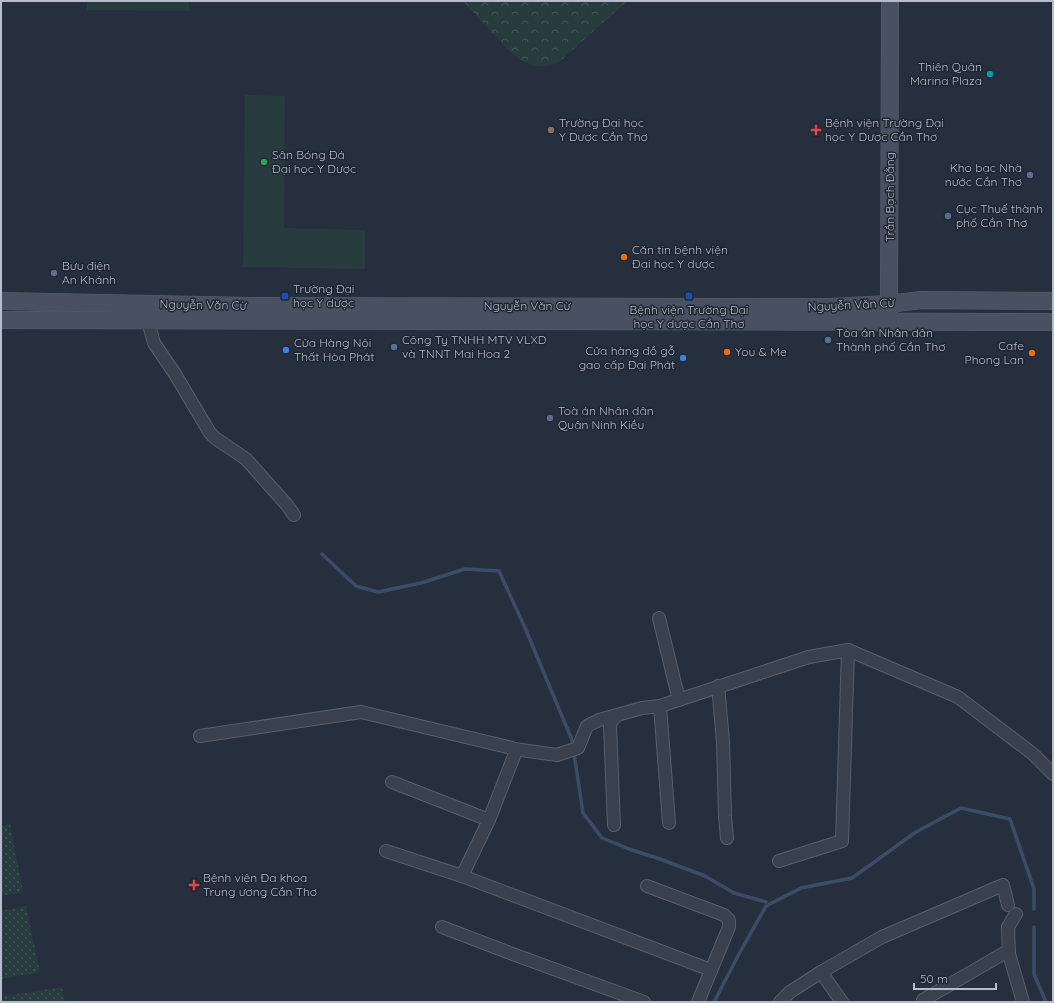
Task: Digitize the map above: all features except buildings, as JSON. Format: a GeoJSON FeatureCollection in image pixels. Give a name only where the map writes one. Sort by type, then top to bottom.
{"type":"FeatureCollection","features":[{"type":"Feature","properties":{"kind":"main road","name":"Trần Bạch Đằng"},"geometry":{"type":"LineString","coordinates":[[889,322],[890,1]]}},
{"type":"Feature","properties":{"kind":"main road","name":"Nguyễn Văn Cừ"},"geometry":{"type":"LineString","coordinates":[[1,302],[249,306],[830,307],[889,304],[921,300],[1053,301]]}},
{"type":"Feature","properties":{"kind":"main road","name":"Nguyễn Văn Cừ"},"geometry":{"type":"LineString","coordinates":[[1,320],[1053,322]]}},
{"type":"Feature","properties":{"kind":"street"},"geometry":{"type":"LineString","coordinates":[[148,321],[154,343],[175,374],[210,433],[214,438],[246,459],[294,515]]}},
{"type":"Feature","properties":{"kind":"street"},"geometry":{"type":"LineString","coordinates":[[659,618],[679,700]]}},
{"type":"Feature","properties":{"kind":"street"},"geometry":{"type":"LineString","coordinates":[[779,861],[842,841],[848,650]]}},
{"type":"Feature","properties":{"kind":"street"},"geometry":{"type":"LineString","coordinates":[[200,736],[361,712],[514,749],[552,755],[563,754],[578,748],[587,726],[600,720],[642,708],[660,706],[809,657],[848,650],[958,697],[1033,754],[1053,774]]}},
{"type":"Feature","properties":{"kind":"street"},"geometry":{"type":"LineString","coordinates":[[718,686],[723,741],[727,838]]}},
{"type":"Feature","properties":{"kind":"street"},"geometry":{"type":"LineString","coordinates":[[660,706],[669,823]]}},
{"type":"Feature","properties":{"kind":"street"},"geometry":{"type":"LineString","coordinates":[[614,825],[610,726],[611,722],[617,715]]}},
{"type":"Feature","properties":{"kind":"street"},"geometry":{"type":"LineString","coordinates":[[462,876],[489,820],[514,756],[514,749]]}},
{"type":"Feature","properties":{"kind":"street"},"geometry":{"type":"LineString","coordinates":[[392,782],[489,820]]}},
{"type":"Feature","properties":{"kind":"street"},"geometry":{"type":"LineString","coordinates":[[386,852],[462,876],[711,970]]}},
{"type":"Feature","properties":{"kind":"street"},"geometry":{"type":"LineString","coordinates":[[780,1002],[790,992],[821,972],[882,938],[1003,885],[1012,909],[1008,927],[1009,954],[1023,1002]]}},
{"type":"Feature","properties":{"kind":"street"},"geometry":{"type":"LineString","coordinates":[[647,886],[727,917],[729,920],[729,926],[698,1002]]}},
{"type":"Feature","properties":{"kind":"street"},"geometry":{"type":"LineString","coordinates":[[442,927],[644,1002]]}},
{"type":"Feature","properties":{"kind":"street"},"geometry":{"type":"LineString","coordinates":[[924,1002],[923,1000],[1005,952],[1009,954]]}},
{"type":"Feature","properties":{"kind":"street"},"geometry":{"type":"LineString","coordinates":[[821,972],[842,1002]]}},
{"type":"Feature","properties":{"kind":"green space"},"geometry":{"type":"Polygon","coordinates":[[[87,1],[189,1],[189,11],[87,10],[87,1]]]}},
{"type":"Feature","properties":{"kind":"green space"},"geometry":{"type":"Polygon","coordinates":[[[463,1],[627,1],[559,62],[549,66],[539,66],[530,65],[515,56],[463,1]]]}},
{"type":"Feature","properties":{"kind":"green space","name":"Sân Bóng Đá Đại học Y Dược"},"geometry":{"type":"Polygon","coordinates":[[[245,95],[285,96],[284,228],[365,230],[365,269],[243,267],[245,95]]]}},
{"type":"Feature","properties":{"kind":"green space"},"geometry":{"type":"Polygon","coordinates":[[[10,824],[23,892],[1,896],[1,826],[10,824]]]}},
{"type":"Feature","properties":{"kind":"green space"},"geometry":{"type":"Polygon","coordinates":[[[26,906],[40,972],[1,979],[1,911],[26,906]]]}},
{"type":"Feature","properties":{"kind":"green space"},"geometry":{"type":"Polygon","coordinates":[[[62,987],[65,1002],[4,1002],[3,996],[62,987]]]}},
{"type":"Feature","properties":{"kind":"waterway"},"geometry":{"type":"LineString","coordinates":[[322,554],[356,586],[378,592],[421,583],[465,569],[499,571],[526,630],[572,740],[583,813],[602,838],[705,876],[734,893],[766,902]]}},
{"type":"Feature","properties":{"kind":"waterway"},"geometry":{"type":"LineString","coordinates":[[714,1002],[766,906],[801,888],[852,878],[916,832],[961,808],[1010,819],[1034,889],[1034,909]]}},
{"type":"Feature","properties":{"kind":"waterway"},"geometry":{"type":"LineString","coordinates":[[1034,927],[1034,974],[1046,1002]]}},
{"type":"Feature","properties":{"kind":"place","name":"Thiên Quân Marina Plaza"},"geometry":{"type":"Point","coordinates":[990,74]}},
{"type":"Feature","properties":{"kind":"place","name":"Trường Đại học Y Dược Cần Thơ"},"geometry":{"type":"Point","coordinates":[551,130]}},
{"type":"Feature","properties":{"kind":"place","name":"Bệnh viện Trường Đại học Y Dược Cần Thơ"},"geometry":{"type":"Point","coordinates":[816,130]}},
{"type":"Feature","properties":{"kind":"place","name":"Sân Bóng Đá Đại học Y Dược"},"geometry":{"type":"Point","coordinates":[264,162]}},
{"type":"Feature","properties":{"kind":"place","name":"Kho bạc Nhà nước Cần Thơ"},"geometry":{"type":"Point","coordinates":[1030,175]}},
{"type":"Feature","properties":{"kind":"place","name":"Cục Thuế thành phố Cần Thơ"},"geometry":{"type":"Point","coordinates":[948,216]}},
{"type":"Feature","properties":{"kind":"place","name":"Căn tin bệnh viện Đại học Y dược"},"geometry":{"type":"Point","coordinates":[624,257]}},
{"type":"Feature","properties":{"kind":"place","name":"Bưu điện An Khánh"},"geometry":{"type":"Point","coordinates":[54,273]}},
{"type":"Feature","properties":{"kind":"place","name":"Trường Đại học Y dược"},"geometry":{"type":"Point","coordinates":[285,296]}},
{"type":"Feature","properties":{"kind":"place","name":"Bệnh viện Trường Đại học Y dược Cần Thơ"},"geometry":{"type":"Point","coordinates":[689,296]}},
{"type":"Feature","properties":{"kind":"place","name":"Tòa án Nhân dân Thành phố Cần Thơ"},"geometry":{"type":"Point","coordinates":[828,340]}},
{"type":"Feature","properties":{"kind":"place","name":"Công Ty TNHH MTV VLXD và TNNT Mai Hoa 2"},"geometry":{"type":"Point","coordinates":[394,347]}},
{"type":"Feature","properties":{"kind":"place","name":"Cửa Hàng Nội Thất Hòa Phát"},"geometry":{"type":"Point","coordinates":[286,350]}},
{"type":"Feature","properties":{"kind":"place","name":"You & Me"},"geometry":{"type":"Point","coordinates":[727,352]}},
{"type":"Feature","properties":{"kind":"place","name":"Cafe Phong Lan"},"geometry":{"type":"Point","coordinates":[1032,353]}},
{"type":"Feature","properties":{"kind":"place","name":"Cửa hàng đồ gỗ gao cấp Đại Phát"},"geometry":{"type":"Point","coordinates":[683,358]}},
{"type":"Feature","properties":{"kind":"place","name":"Toà án Nhân dân Quận Ninh Kiều"},"geometry":{"type":"Point","coordinates":[550,418]}},
{"type":"Feature","properties":{"kind":"place","name":"Bệnh viện Đa khoa Trung ương Cần Thơ"},"geometry":{"type":"Point","coordinates":[194,885]}}]}
